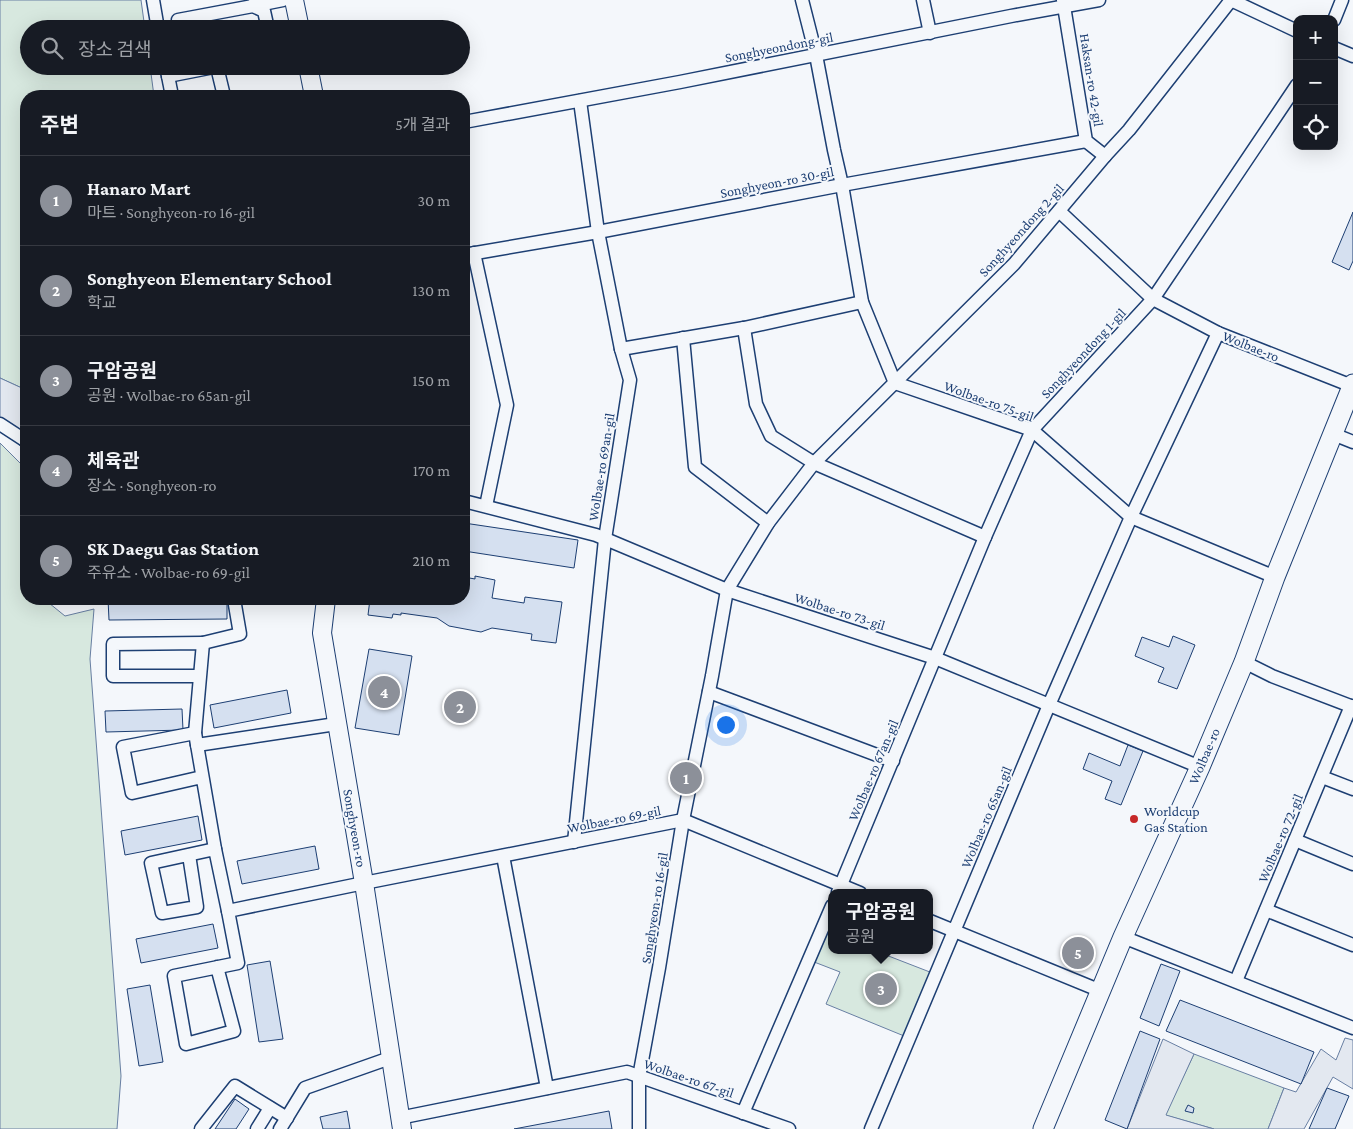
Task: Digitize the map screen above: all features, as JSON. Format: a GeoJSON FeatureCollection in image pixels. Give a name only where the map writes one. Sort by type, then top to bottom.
{"type":"FeatureCollection","features":[{"type":"Feature","properties":{"kind":"main road"},"geometry":{"type":"LineString","coordinates":[[294,0],[298,20]]}},
{"type":"Feature","properties":{"kind":"main road"},"geometry":{"type":"LineString","coordinates":[[310,75],[313,90]]}},
{"type":"Feature","properties":{"kind":"main road","name":"Wolbae-ro"},"geometry":{"type":"LineString","coordinates":[[1043,1129],[1123,938],[1200,767],[1244,662],[1275,577],[1353,385]]}},
{"type":"Feature","properties":{"kind":"main road","name":"Songhyeon-ro"},"geometry":{"type":"LineString","coordinates":[[325,605],[322,633],[364,883],[400,1124]]}},
{"type":"Feature","properties":{"kind":"street"},"geometry":{"type":"LineString","coordinates":[[153,0],[156,20]]}},
{"type":"Feature","properties":{"kind":"street"},"geometry":{"type":"LineString","coordinates":[[178,20],[253,3],[284,0]]}},
{"type":"Feature","properties":{"kind":"street"},"geometry":{"type":"LineString","coordinates":[[802,0],[816,55],[842,185],[862,302],[895,383]]}},
{"type":"Feature","properties":{"kind":"street"},"geometry":{"type":"LineString","coordinates":[[923,0],[930,32]]}},
{"type":"Feature","properties":{"kind":"street","name":"Songhyeondong-gil"},"geometry":{"type":"LineString","coordinates":[[470,121],[816,55],[1064,3],[1099,0]]}},
{"type":"Feature","properties":{"kind":"street"},"geometry":{"type":"LineString","coordinates":[[1230,0],[1293,29]]}},
{"type":"Feature","properties":{"kind":"street","name":"Songhyeondong 2-gil"},"geometry":{"type":"LineString","coordinates":[[727,590],[768,523],[814,463],[1014,264],[1129,130],[1230,0]]}},
{"type":"Feature","properties":{"kind":"street"},"geometry":{"type":"LineString","coordinates":[[1336,15],[1342,0]]}},
{"type":"Feature","properties":{"kind":"street"},"geometry":{"type":"LineString","coordinates":[[253,3],[264,11],[266,20]]}},
{"type":"Feature","properties":{"kind":"street","name":"Haksan-ro 42-gil"},"geometry":{"type":"LineString","coordinates":[[1064,3],[1086,141],[1105,156]]}},
{"type":"Feature","properties":{"kind":"street"},"geometry":{"type":"LineString","coordinates":[[1338,50],[1353,56]]}},
{"type":"Feature","properties":{"kind":"street"},"geometry":{"type":"LineString","coordinates":[[168,75],[171,90]]}},
{"type":"Feature","properties":{"kind":"street"},"geometry":{"type":"LineString","coordinates":[[220,75],[223,90]]}},
{"type":"Feature","properties":{"kind":"street","name":"Songhyeondong 1-gil"},"geometry":{"type":"LineString","coordinates":[[935,658],[1032,430],[1153,299],[1293,91]]}},
{"type":"Feature","properties":{"kind":"street","name":"Wolbae-ro 69an-gil"},"geometry":{"type":"LineString","coordinates":[[574,842],[605,539],[630,380],[621,349],[598,232],[580,100]]}},
{"type":"Feature","properties":{"kind":"street","name":"Songhyeon-ro 30-gil"},"geometry":{"type":"LineString","coordinates":[[470,254],[598,232],[1086,141]]}},
{"type":"Feature","properties":{"kind":"street"},"geometry":{"type":"LineString","coordinates":[[1059,210],[1153,299]]}},
{"type":"Feature","properties":{"kind":"street","name":"Songhyeon-ro 30-gil"},"geometry":{"type":"LineString","coordinates":[[470,258],[507,405],[486,506]]}},
{"type":"Feature","properties":{"kind":"street","name":"Wolbae-ro"},"geometry":{"type":"LineString","coordinates":[[1153,299],[1218,332],[1353,385]]}},
{"type":"Feature","properties":{"kind":"street"},"geometry":{"type":"LineString","coordinates":[[621,349],[744,328],[862,302]]}},
{"type":"Feature","properties":{"kind":"street"},"geometry":{"type":"LineString","coordinates":[[744,328],[756,404],[771,436],[814,463],[985,537]]}},
{"type":"Feature","properties":{"kind":"street"},"geometry":{"type":"LineString","coordinates":[[1131,517],[1218,332]]}},
{"type":"Feature","properties":{"kind":"street"},"geometry":{"type":"LineString","coordinates":[[683,338],[695,467],[768,523]]}},
{"type":"Feature","properties":{"kind":"street","name":"Wolbae-ro 75-gil"},"geometry":{"type":"LineString","coordinates":[[895,383],[1032,430],[1131,517],[1275,577]]}},
{"type":"Feature","properties":{"kind":"street"},"geometry":{"type":"LineString","coordinates":[[0,424],[20,437]]}},
{"type":"Feature","properties":{"kind":"street"},"geometry":{"type":"LineString","coordinates":[[1332,434],[1353,442]]}},
{"type":"Feature","properties":{"kind":"street","name":"Wolbae-ro 73-gil"},"geometry":{"type":"LineString","coordinates":[[470,502],[596,535],[727,590],[935,658],[1200,767]]}},
{"type":"Feature","properties":{"kind":"street","name":"Wolbae-ro 65an-gil"},"geometry":{"type":"LineString","coordinates":[[871,1129],[1049,705],[1131,517]]}},
{"type":"Feature","properties":{"kind":"street","name":"Songhyeon-ro 16-gil"},"geometry":{"type":"LineString","coordinates":[[639,1129],[639,1077],[683,820],[727,590]]}},
{"type":"Feature","properties":{"kind":"street"},"geometry":{"type":"LineString","coordinates":[[200,676],[113,676],[113,644],[203,643],[240,634],[235,605]]}},
{"type":"Feature","properties":{"kind":"street"},"geometry":{"type":"LineString","coordinates":[[203,643],[196,739],[215,849],[238,963],[216,967],[174,976],[186,1044],[234,1031],[216,967]]}},
{"type":"Feature","properties":{"kind":"street","name":"Wolbae-ro 67an-gil"},"geometry":{"type":"LineString","coordinates":[[839,889],[935,658]]}},
{"type":"Feature","properties":{"kind":"street"},"geometry":{"type":"LineString","coordinates":[[1244,662],[1272,676],[1352,707]]}},
{"type":"Feature","properties":{"kind":"street"},"geometry":{"type":"LineString","coordinates":[[709,692],[893,762]]}},
{"type":"Feature","properties":{"kind":"street","name":"Wolbae-ro 72-gil"},"geometry":{"type":"LineString","coordinates":[[1236,982],[1352,707]]}},
{"type":"Feature","properties":{"kind":"street"},"geometry":{"type":"LineString","coordinates":[[202,777],[132,793],[123,747],[336,724]]}},
{"type":"Feature","properties":{"kind":"street"},"geometry":{"type":"LineString","coordinates":[[1322,777],[1353,789]]}},
{"type":"Feature","properties":{"kind":"street"},"geometry":{"type":"LineString","coordinates":[[683,820],[839,889]]}},
{"type":"Feature","properties":{"kind":"street","name":"Wolbae-ro 69-gil"},"geometry":{"type":"LineString","coordinates":[[228,911],[683,820]]}},
{"type":"Feature","properties":{"kind":"street"},"geometry":{"type":"LineString","coordinates":[[1295,840],[1353,864]]}},
{"type":"Feature","properties":{"kind":"street"},"geometry":{"type":"LineString","coordinates":[[189,855],[197,907],[162,913],[151,864],[189,855],[215,849]]}},
{"type":"Feature","properties":{"kind":"street"},"geometry":{"type":"LineString","coordinates":[[503,856],[547,1088]]}},
{"type":"Feature","properties":{"kind":"street"},"geometry":{"type":"LineString","coordinates":[[1266,910],[1353,945]]}},
{"type":"Feature","properties":{"kind":"street"},"geometry":{"type":"LineString","coordinates":[[743,1113],[828,915]]}},
{"type":"Feature","properties":{"kind":"street"},"geometry":{"type":"LineString","coordinates":[[933,922],[1101,991]]}},
{"type":"Feature","properties":{"kind":"street"},"geometry":{"type":"LineString","coordinates":[[1123,938],[1353,1028]]}},
{"type":"Feature","properties":{"kind":"street"},"geometry":{"type":"LineString","coordinates":[[201,1129],[235,1086],[270,1108],[284,1124],[305,1088],[390,1058]]}},
{"type":"Feature","properties":{"kind":"street","name":"Wolbae-ro 67-gil"},"geometry":{"type":"LineString","coordinates":[[400,1124],[547,1088],[627,1072],[789,1129]]}},
{"type":"Feature","properties":{"kind":"street"},"geometry":{"type":"LineString","coordinates":[[257,1129],[270,1108]]}},
{"type":"Feature","properties":{"kind":"shaded area"},"geometry":{"type":"Polygon","coordinates":[[[0,0],[141,0],[144,20],[20,20],[20,75],[151,75],[153,90],[20,90],[20,387],[0,378],[0,0]]]}},
{"type":"Feature","properties":{"kind":"shaded area"},"geometry":{"type":"Polygon","coordinates":[[[0,378],[20,387],[20,446],[6,433],[0,431],[0,378]]]}},
{"type":"Feature","properties":{"kind":"shaded area"},"geometry":{"type":"Polygon","coordinates":[[[0,443],[20,463],[20,605],[51,605],[65,616],[94,609],[90,659],[121,1076],[117,1129],[0,1129],[0,443]]]}},
{"type":"Feature","properties":{"kind":"shaded area"},"geometry":{"type":"Polygon","coordinates":[[[822,930],[828,932],[828,954],[883,954],[935,974],[909,1038],[826,1004],[840,972],[809,960],[822,930]]]}},
{"type":"Feature","properties":{"kind":"shaded area"},"geometry":{"type":"Polygon","coordinates":[[[1345,1038],[1353,1040],[1353,1089],[1333,1077],[1304,1129],[1268,1129],[1284,1088],[1296,1092],[1321,1049],[1336,1060],[1345,1038]]]}},
{"type":"Feature","properties":{"kind":"shaded area"},"geometry":{"type":"Polygon","coordinates":[[[1163,1039],[1194,1054],[1166,1115],[1214,1129],[1127,1129],[1163,1039]]]}},
{"type":"Feature","properties":{"kind":"shaded area"},"geometry":{"type":"Polygon","coordinates":[[[1194,1054],[1284,1088],[1268,1129],[1214,1129],[1165,1115],[1194,1054]]]}},
{"type":"Feature","properties":{"kind":"building"},"geometry":{"type":"Polygon","coordinates":[[[1353,212],[1353,261],[1349,270],[1332,262],[1353,212]]]}},
{"type":"Feature","properties":{"kind":"building"},"geometry":{"type":"Polygon","coordinates":[[[470,524],[578,540],[574,568],[470,552],[470,524]]]}},
{"type":"Feature","properties":{"kind":"building"},"geometry":{"type":"Polygon","coordinates":[[[475,576],[495,580],[492,598],[524,603],[525,597],[562,602],[556,643],[531,640],[532,634],[492,628],[481,632],[449,626],[437,618],[401,613],[401,615],[393,614],[392,618],[368,615],[369,605],[470,605],[470,578],[475,579],[475,576]]]}},
{"type":"Feature","properties":{"kind":"building"},"geometry":{"type":"Polygon","coordinates":[[[108,605],[227,605],[227,619],[109,620],[108,605]]]}},
{"type":"Feature","properties":{"kind":"building"},"geometry":{"type":"Polygon","coordinates":[[[1173,636],[1195,645],[1177,689],[1158,682],[1164,668],[1135,656],[1142,637],[1169,647],[1173,636]]]}},
{"type":"Feature","properties":{"kind":"building"},"geometry":{"type":"Polygon","coordinates":[[[369,649],[412,656],[399,735],[355,728],[369,649]]]}},
{"type":"Feature","properties":{"kind":"building"},"geometry":{"type":"Polygon","coordinates":[[[287,690],[291,713],[214,728],[210,705],[287,690]]]}},
{"type":"Feature","properties":{"kind":"building"},"geometry":{"type":"Polygon","coordinates":[[[182,709],[183,730],[106,732],[105,711],[182,709]]]}},
{"type":"Feature","properties":{"kind":"building"},"geometry":{"type":"Polygon","coordinates":[[[1128,745],[1143,751],[1121,805],[1105,799],[1112,781],[1083,769],[1089,753],[1120,766],[1128,745]]]}},
{"type":"Feature","properties":{"kind":"building"},"geometry":{"type":"Polygon","coordinates":[[[198,816],[202,840],[125,855],[121,831],[198,816]]]}},
{"type":"Feature","properties":{"kind":"building"},"geometry":{"type":"Polygon","coordinates":[[[315,846],[319,869],[242,884],[237,861],[315,846]]]}},
{"type":"Feature","properties":{"kind":"building"},"geometry":{"type":"Polygon","coordinates":[[[213,924],[218,948],[141,963],[136,939],[213,924]]]}},
{"type":"Feature","properties":{"kind":"building"},"geometry":{"type":"Polygon","coordinates":[[[270,961],[283,1039],[259,1042],[247,965],[270,961]]]}},
{"type":"Feature","properties":{"kind":"building"},"geometry":{"type":"Polygon","coordinates":[[[1161,964],[1180,971],[1159,1026],[1140,1018],[1161,964]]]}},
{"type":"Feature","properties":{"kind":"building"},"geometry":{"type":"Polygon","coordinates":[[[150,985],[163,1062],[139,1066],[127,989],[150,985]]]}},
{"type":"Feature","properties":{"kind":"building"},"geometry":{"type":"Polygon","coordinates":[[[1180,1000],[1314,1052],[1301,1084],[1166,1031],[1180,1000]]]}},
{"type":"Feature","properties":{"kind":"building"},"geometry":{"type":"Polygon","coordinates":[[[1140,1031],[1160,1039],[1127,1129],[1105,1120],[1140,1031]]]}},
{"type":"Feature","properties":{"kind":"building"},"geometry":{"type":"Polygon","coordinates":[[[1327,1088],[1349,1096],[1335,1129],[1309,1129],[1327,1088]]]}},
{"type":"Feature","properties":{"kind":"building"},"geometry":{"type":"Polygon","coordinates":[[[235,1099],[249,1109],[236,1129],[215,1129],[235,1099]]]}},
{"type":"Feature","properties":{"kind":"building"},"geometry":{"type":"Polygon","coordinates":[[[1188,1105],[1194,1108],[1193,1113],[1185,1111],[1188,1105]]]}},
{"type":"Feature","properties":{"kind":"building"},"geometry":{"type":"Polygon","coordinates":[[[347,1111],[350,1129],[323,1129],[320,1117],[347,1111]]]}},
{"type":"Feature","properties":{"kind":"building"},"geometry":{"type":"Polygon","coordinates":[[[609,1111],[612,1129],[514,1129],[609,1111]]]}},
{"type":"Feature","properties":{"kind":"place","name":"체육관"},"geometry":{"type":"Point","coordinates":[384,692]}},
{"type":"Feature","properties":{"kind":"place","name":"Songhyeon Elementary School"},"geometry":{"type":"Point","coordinates":[460,707]}},
{"type":"Feature","properties":{"kind":"place","name":"Hanaro Mart"},"geometry":{"type":"Point","coordinates":[686,778]}},
{"type":"Feature","properties":{"kind":"place","name":"Worldcup Gas Station"},"geometry":{"type":"Point","coordinates":[1134,819]}},
{"type":"Feature","properties":{"kind":"place","name":"SK Daegu Gas Station"},"geometry":{"type":"Point","coordinates":[1078,953]}},
{"type":"Feature","properties":{"kind":"place","name":"구암공원"},"geometry":{"type":"Point","coordinates":[881,989]}}]}
